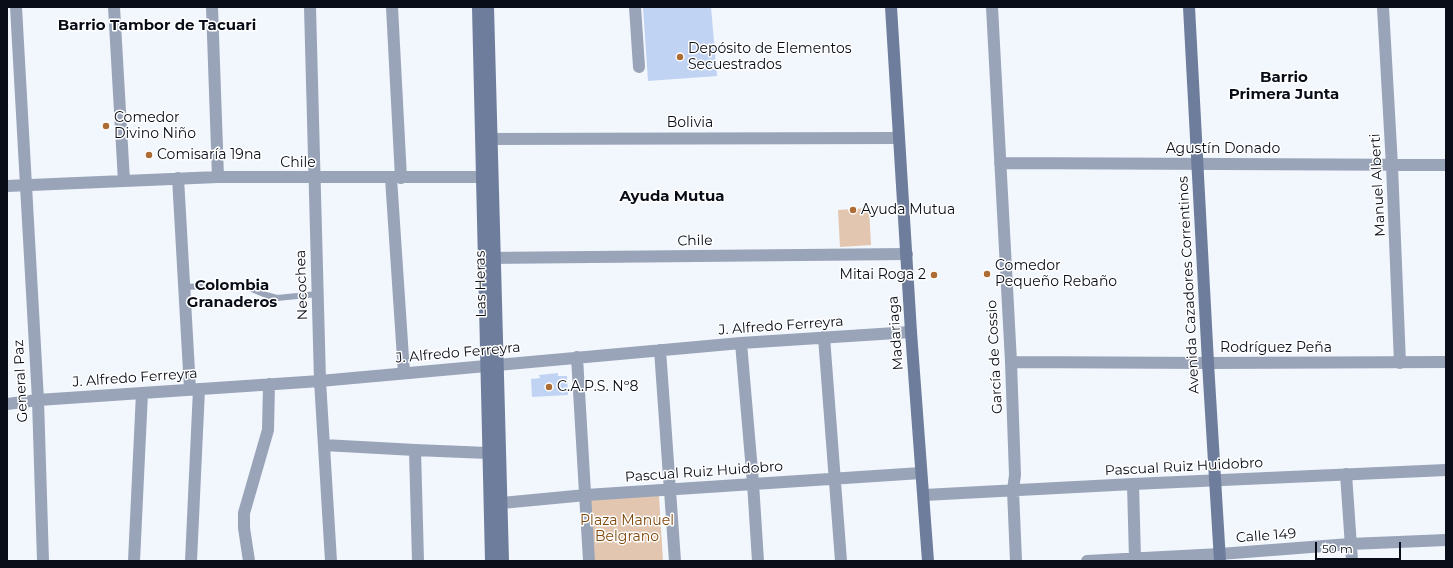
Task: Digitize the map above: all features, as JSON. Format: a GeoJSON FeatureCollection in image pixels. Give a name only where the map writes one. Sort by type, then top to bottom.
{"type":"FeatureCollection","features":[{"type":"Feature","properties":{"kind":"street","name":"General Paz"},"geometry":{"type":"LineString","coordinates":[[16,7],[38,400],[43,561]]}},
{"type":"Feature","properties":{"kind":"street"},"geometry":{"type":"LineString","coordinates":[[114,7],[124,181]]}},
{"type":"Feature","properties":{"kind":"street"},"geometry":{"type":"LineString","coordinates":[[212,7],[218,177]]}},
{"type":"Feature","properties":{"kind":"street","name":"Necochea"},"geometry":{"type":"LineString","coordinates":[[310,7],[320,381],[331,561]]}},
{"type":"Feature","properties":{"kind":"street"},"geometry":{"type":"LineString","coordinates":[[392,7],[396,178],[404,373]]}},
{"type":"Feature","properties":{"kind":"street","name":"Las Heras"},"geometry":{"type":"LineString","coordinates":[[478,7],[487,139]]}},
{"type":"Feature","properties":{"kind":"street","name":"Las Heras"},"geometry":{"type":"LineString","coordinates":[[488,7],[487,139],[495,504],[491,561]]}},
{"type":"Feature","properties":{"kind":"street"},"geometry":{"type":"LineString","coordinates":[[635,7],[640,67]]}},
{"type":"Feature","properties":{"kind":"street","name":"Madariaga"},"geometry":{"type":"LineString","coordinates":[[891,7],[911,332],[928,561]]}},
{"type":"Feature","properties":{"kind":"street","name":"García de Cossio"},"geometry":{"type":"LineString","coordinates":[[992,7],[1016,475],[1013,490],[1016,561]]}},
{"type":"Feature","properties":{"kind":"street","name":"Avenida Cazadores Correntinos"},"geometry":{"type":"LineString","coordinates":[[1189,7],[1220,558]]}},
{"type":"Feature","properties":{"kind":"street","name":"Manuel Alberti"},"geometry":{"type":"LineString","coordinates":[[1383,7],[1392,166],[1400,363]]}},
{"type":"Feature","properties":{"kind":"street","name":"Bolivia"},"geometry":{"type":"LineString","coordinates":[[487,139],[899,138]]}},
{"type":"Feature","properties":{"kind":"street","name":"Agustín Donado"},"geometry":{"type":"LineString","coordinates":[[1000,163],[1392,166],[1446,165]]}},
{"type":"Feature","properties":{"kind":"street","name":"Chile"},"geometry":{"type":"LineString","coordinates":[[7,186],[218,177],[488,177]]}},
{"type":"Feature","properties":{"kind":"street"},"geometry":{"type":"LineString","coordinates":[[178,178],[183,287],[194,389],[191,561]]}},
{"type":"Feature","properties":{"kind":"street","name":"Chile"},"geometry":{"type":"LineString","coordinates":[[489,258],[907,254]]}},
{"type":"Feature","properties":{"kind":"street","name":"J. Alfredo Ferreyra"},"geometry":{"type":"LineString","coordinates":[[7,404],[38,400],[320,381],[660,350],[824,337],[911,332]]}},
{"type":"Feature","properties":{"kind":"street"},"geometry":{"type":"LineString","coordinates":[[824,337],[841,561]]}},
{"type":"Feature","properties":{"kind":"street"},"geometry":{"type":"LineString","coordinates":[[741,344],[758,561]]}},
{"type":"Feature","properties":{"kind":"street"},"geometry":{"type":"LineString","coordinates":[[660,350],[675,561]]}},
{"type":"Feature","properties":{"kind":"street"},"geometry":{"type":"LineString","coordinates":[[577,357],[589,561]]}},
{"type":"Feature","properties":{"kind":"street","name":"Rodríguez Peña"},"geometry":{"type":"LineString","coordinates":[[1011,362],[1446,362]]}},
{"type":"Feature","properties":{"kind":"street","name":"Las Heras"},"geometry":{"type":"LineString","coordinates":[[492,366],[488,452],[503,561]]}},
{"type":"Feature","properties":{"kind":"street"},"geometry":{"type":"LineString","coordinates":[[249,561],[244,528],[244,513],[268,430],[268,384]]}},
{"type":"Feature","properties":{"kind":"street"},"geometry":{"type":"LineString","coordinates":[[134,561],[142,393]]}},
{"type":"Feature","properties":{"kind":"street"},"geometry":{"type":"LineString","coordinates":[[324,445],[488,452]]}},
{"type":"Feature","properties":{"kind":"street"},"geometry":{"type":"LineString","coordinates":[[415,450],[418,561]]}},
{"type":"Feature","properties":{"kind":"street","name":"Pascual Ruiz Huidobro"},"geometry":{"type":"LineString","coordinates":[[924,495],[1446,470]]}},
{"type":"Feature","properties":{"kind":"street","name":"Pascual Ruiz Huidobro"},"geometry":{"type":"LineString","coordinates":[[495,504],[586,495],[921,473]]}},
{"type":"Feature","properties":{"kind":"street"},"geometry":{"type":"LineString","coordinates":[[1346,474],[1352,561]]}},
{"type":"Feature","properties":{"kind":"street"},"geometry":{"type":"LineString","coordinates":[[1133,484],[1135,559]]}},
{"type":"Feature","properties":{"kind":"street","name":"Calle 149"},"geometry":{"type":"LineString","coordinates":[[1088,561],[1220,558],[1350,544],[1446,540]]}},
{"type":"Feature","properties":{"kind":"lane"},"geometry":{"type":"LineString","coordinates":[[183,287],[239,285],[277,298],[318,294]]}},
{"type":"Feature","properties":{"kind":"green space"},"geometry":{"type":"Polygon","coordinates":[[[869,208],[871,245],[840,247],[838,210],[869,208]]]}},
{"type":"Feature","properties":{"kind":"green space","name":"Plaza Manuel Belgrano"},"geometry":{"type":"Polygon","coordinates":[[[659,496],[663,561],[593,561],[590,498],[659,496]]]}},
{"type":"Feature","properties":{"kind":"building"},"geometry":{"type":"Polygon","coordinates":[[[643,7],[711,7],[717,76],[648,81],[643,7]]]}},
{"type":"Feature","properties":{"kind":"building","name":"C.A.P.S. Nº8"},"geometry":{"type":"Polygon","coordinates":[[[558,373],[558,376],[567,376],[568,395],[532,397],[531,379],[540,378],[539,375],[558,373]]]}},
{"type":"Feature","properties":{"kind":"place","name":"Depósito de Elementos Secuestrados"},"geometry":{"type":"Point","coordinates":[680,57]}},
{"type":"Feature","properties":{"kind":"place","name":"Comedor Divino Niño"},"geometry":{"type":"Point","coordinates":[106,126]}},
{"type":"Feature","properties":{"kind":"place","name":"Comisaría 19na"},"geometry":{"type":"Point","coordinates":[149,155]}},
{"type":"Feature","properties":{"kind":"place","name":"Ayuda Mutua"},"geometry":{"type":"Point","coordinates":[853,210]}},
{"type":"Feature","properties":{"kind":"place","name":"Comedor Pequeño Rebaño"},"geometry":{"type":"Point","coordinates":[987,274]}},
{"type":"Feature","properties":{"kind":"place","name":"Mitai Roga 2"},"geometry":{"type":"Point","coordinates":[934,275]}},
{"type":"Feature","properties":{"kind":"place","name":"C.A.P.S. Nº8"},"geometry":{"type":"Point","coordinates":[549,387]}},
{"type":"Feature","properties":{"kind":"district","name":"Barrio Tambor de Tacuari"},"geometry":{"type":"Point","coordinates":[157,26]}},
{"type":"Feature","properties":{"kind":"district","name":"Barrio Primera Junta"},"geometry":{"type":"Point","coordinates":[1284,86]}},
{"type":"Feature","properties":{"kind":"district","name":"Ayuda Mutua"},"geometry":{"type":"Point","coordinates":[672,197]}},
{"type":"Feature","properties":{"kind":"district","name":"Colombia Granaderos"},"geometry":{"type":"Point","coordinates":[232,294]}}]}
